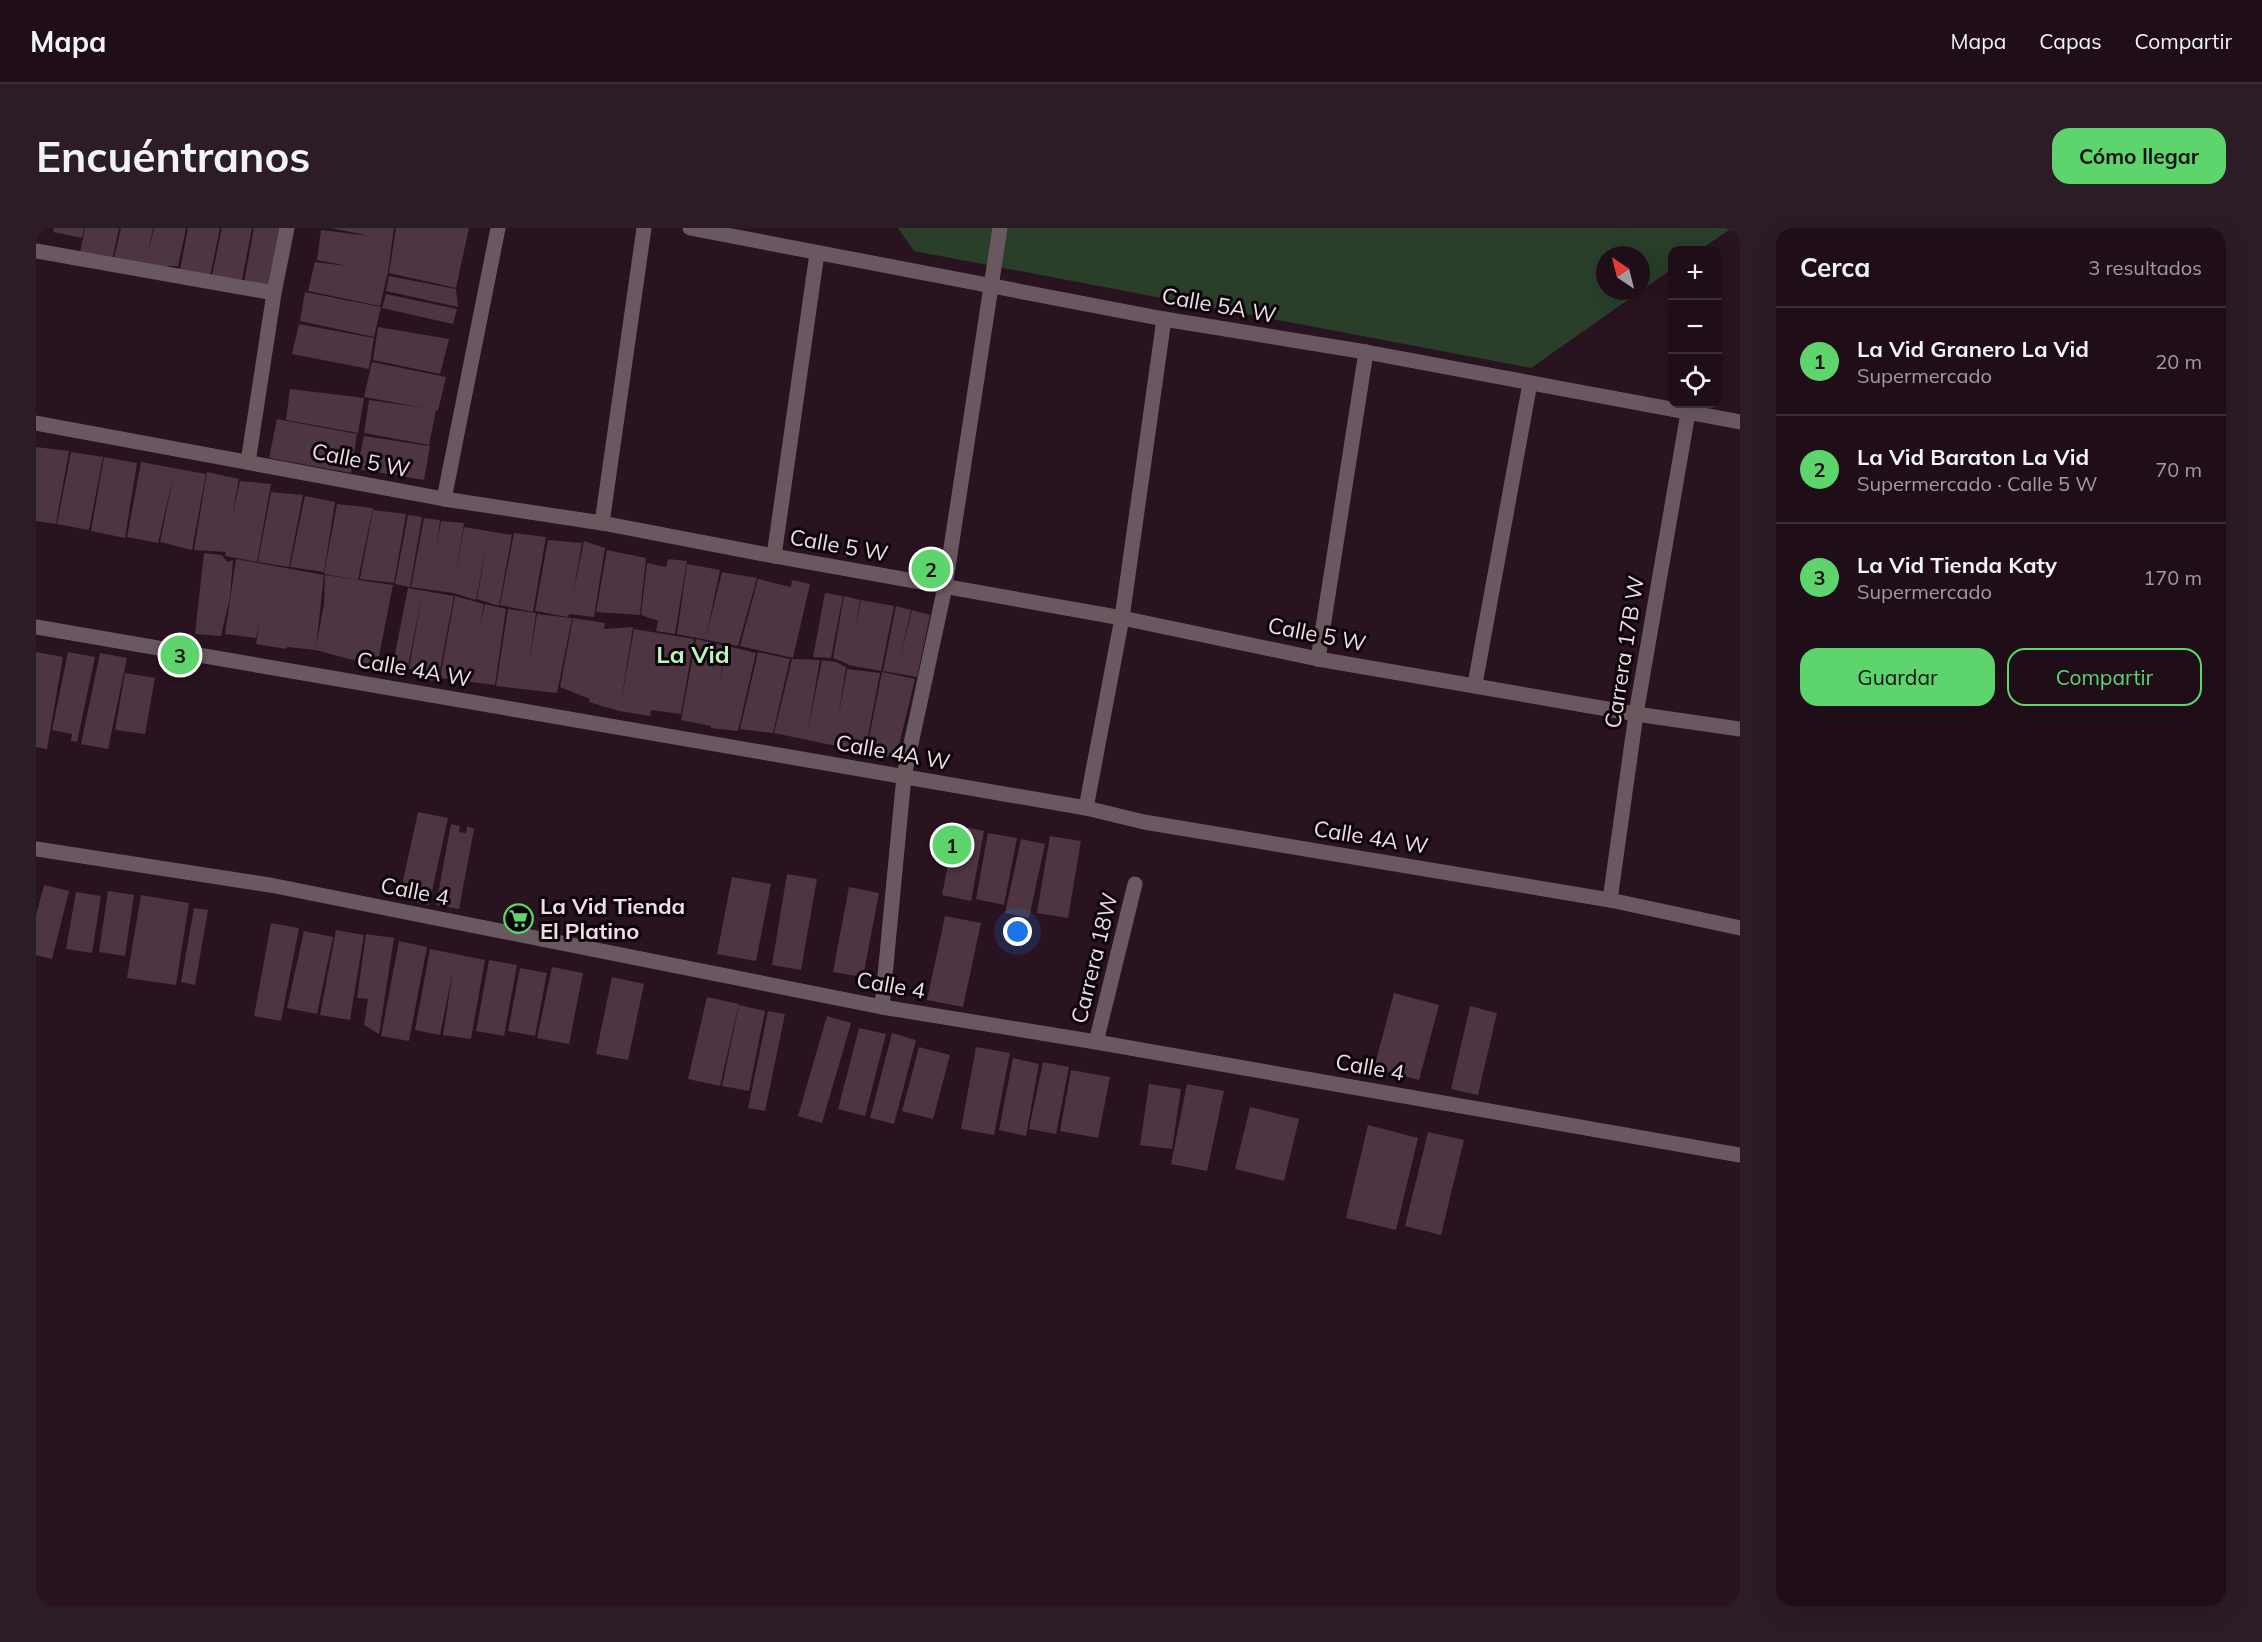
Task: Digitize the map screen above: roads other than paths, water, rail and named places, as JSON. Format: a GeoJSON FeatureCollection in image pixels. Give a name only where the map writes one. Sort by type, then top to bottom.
{"type":"FeatureCollection","features":[{"type":"Feature","properties":{"kind":"street"},"geometry":{"type":"LineString","coordinates":[[248,462],[274,293],[287,228]]}},
{"type":"Feature","properties":{"kind":"street"},"geometry":{"type":"LineString","coordinates":[[444,499],[498,228]]}},
{"type":"Feature","properties":{"kind":"street"},"geometry":{"type":"LineString","coordinates":[[602,523],[644,228]]}},
{"type":"Feature","properties":{"kind":"street","name":"Calle 5A W"},"geometry":{"type":"LineString","coordinates":[[690,228],[1164,319],[1366,352],[1740,422]]}},
{"type":"Feature","properties":{"kind":"street"},"geometry":{"type":"LineString","coordinates":[[882,1007],[904,776],[945,587],[1000,228]]}},
{"type":"Feature","properties":{"kind":"street"},"geometry":{"type":"LineString","coordinates":[[36,251],[274,293]]}},
{"type":"Feature","properties":{"kind":"street"},"geometry":{"type":"LineString","coordinates":[[774,556],[817,253]]}},
{"type":"Feature","properties":{"kind":"street"},"geometry":{"type":"LineString","coordinates":[[1086,808],[1122,618],[1164,319]]}},
{"type":"Feature","properties":{"kind":"street"},"geometry":{"type":"LineString","coordinates":[[1317,659],[1366,352]]}},
{"type":"Feature","properties":{"kind":"street"},"geometry":{"type":"LineString","coordinates":[[1475,684],[1530,383]]}},
{"type":"Feature","properties":{"kind":"street","name":"Carrera 17B W"},"geometry":{"type":"LineString","coordinates":[[1610,900],[1636,714],[1688,413]]}},
{"type":"Feature","properties":{"kind":"street","name":"Calle 5 W"},"geometry":{"type":"LineString","coordinates":[[36,423],[444,499],[602,523],[1122,618],[1317,659],[1475,684],[1636,714],[1740,729]]}},
{"type":"Feature","properties":{"kind":"street","name":"Calle 4A W"},"geometry":{"type":"LineString","coordinates":[[36,627],[1086,808],[1144,822],[1610,900],[1740,928]]}},
{"type":"Feature","properties":{"kind":"street","name":"Calle 4"},"geometry":{"type":"LineString","coordinates":[[36,849],[270,885],[882,1007],[1096,1042],[1740,1155]]}},
{"type":"Feature","properties":{"kind":"street","name":"Carrera 18W"},"geometry":{"type":"LineString","coordinates":[[1096,1042],[1134,884]]}},
{"type":"Feature","properties":{"kind":"place","name":"La Vid Baraton La Vid"},"geometry":{"type":"Point","coordinates":[931,569]}},
{"type":"Feature","properties":{"kind":"place","name":"La Vid Tienda Katy"},"geometry":{"type":"Point","coordinates":[180,655]}},
{"type":"Feature","properties":{"kind":"place","name":"La Vid Granero La Vid"},"geometry":{"type":"Point","coordinates":[952,845]}},
{"type":"Feature","properties":{"kind":"place","name":"La Vid Tienda El Platino"},"geometry":{"type":"Point","coordinates":[519,919]}},
{"type":"Feature","properties":{"kind":"district","name":"La Vid"},"geometry":{"type":"Point","coordinates":[693,654]}}]}
